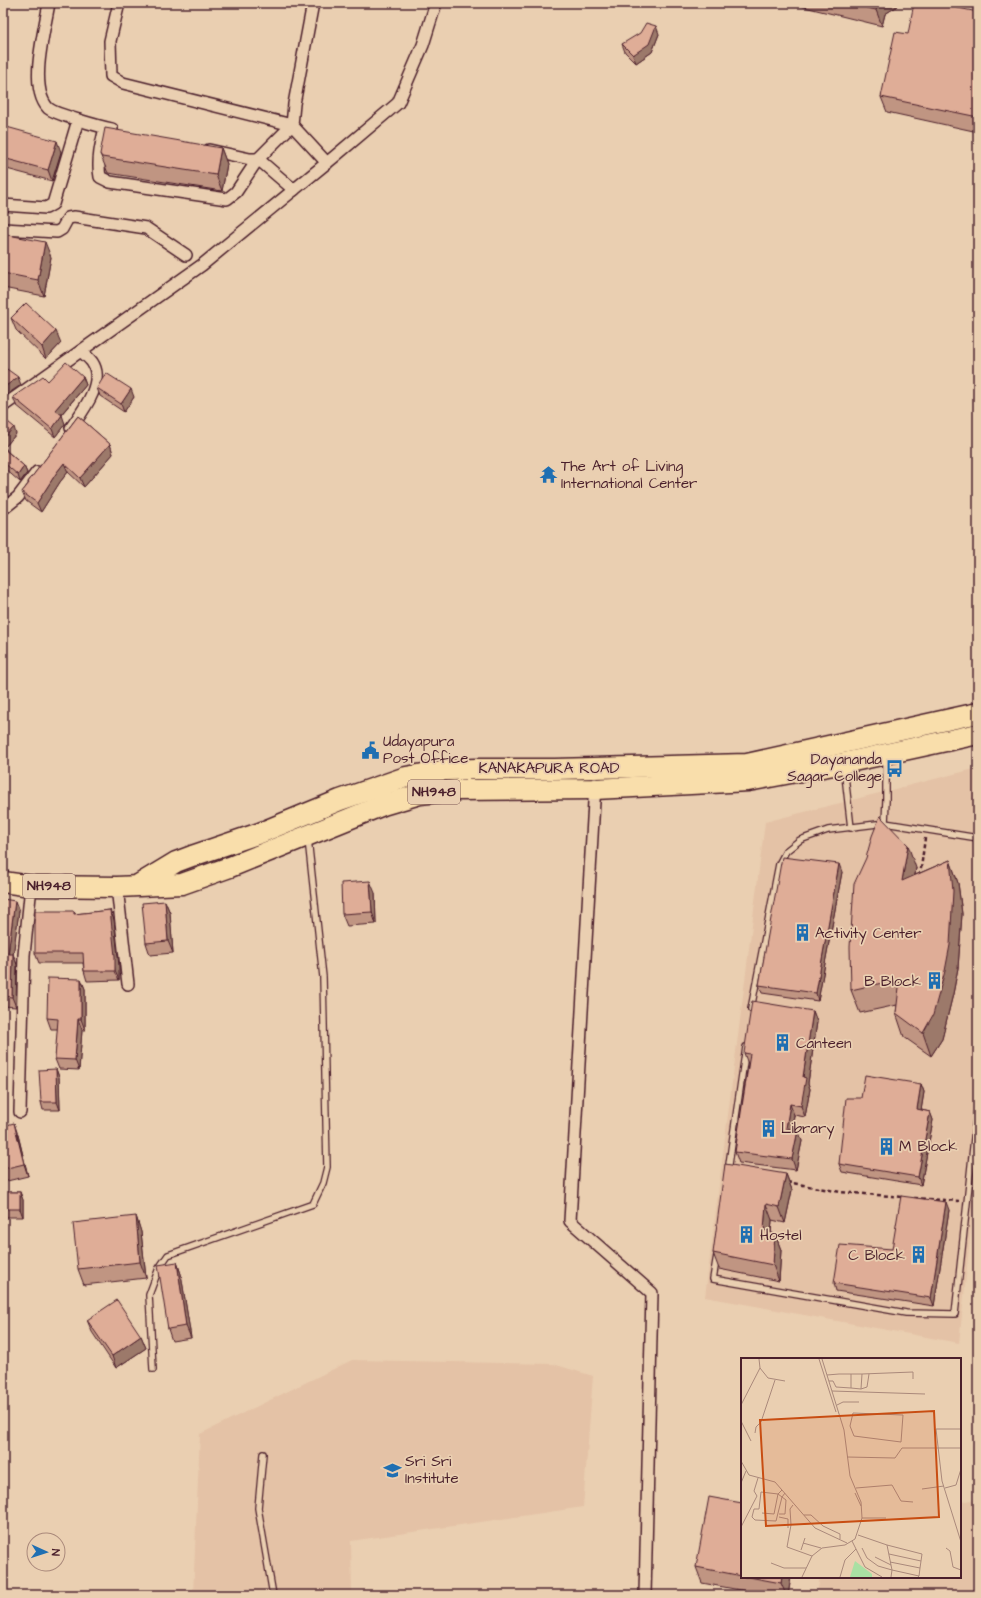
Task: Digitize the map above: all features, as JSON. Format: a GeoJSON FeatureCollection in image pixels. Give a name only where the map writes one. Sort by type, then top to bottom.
{"type":"FeatureCollection","features":[{"type":"Feature","properties":{"kind":"highway","name":"KANAKAPURA ROAD"},"geometry":{"type":"LineString","coordinates":[[3,882],[31,886],[126,887],[182,884],[230,867],[308,835],[379,796],[406,777],[446,770],[747,764],[886,735],[978,713]]}},
{"type":"Feature","properties":{"kind":"highway","name":"KANAKAPURA ROAD"},"geometry":{"type":"LineString","coordinates":[[126,887],[182,860],[260,833],[340,800],[455,790],[595,789],[748,781],[886,755],[978,734]]}},
{"type":"Feature","properties":{"kind":"street"},"geometry":{"type":"LineString","coordinates":[[49,3],[39,62],[41,97],[49,109],[78,120],[120,131]]}},
{"type":"Feature","properties":{"kind":"street"},"geometry":{"type":"LineString","coordinates":[[119,3],[110,41],[111,76],[123,83],[292,125],[327,163]]}},
{"type":"Feature","properties":{"kind":"street"},"geometry":{"type":"LineString","coordinates":[[105,128],[99,150],[100,177],[110,182],[227,200],[236,192],[258,159],[292,125],[294,104],[313,3]]}},
{"type":"Feature","properties":{"kind":"street"},"geometry":{"type":"LineString","coordinates":[[3,406],[202,265],[398,103],[423,45],[436,3]]}},
{"type":"Feature","properties":{"kind":"street"},"geometry":{"type":"LineString","coordinates":[[3,206],[46,208],[54,204],[78,120]]}},
{"type":"Feature","properties":{"kind":"street"},"geometry":{"type":"LineString","coordinates":[[197,148],[250,159],[258,159],[294,190]]}},
{"type":"Feature","properties":{"kind":"street"},"geometry":{"type":"LineString","coordinates":[[3,228],[57,232],[62,229],[68,218],[74,217],[146,228],[186,255]]}},
{"type":"Feature","properties":{"kind":"street"},"geometry":{"type":"LineString","coordinates":[[65,435],[79,416],[94,390],[96,376],[93,363],[81,351]]}},
{"type":"Feature","properties":{"kind":"street"},"geometry":{"type":"LineString","coordinates":[[3,510],[18,496],[42,466]]}},
{"type":"Feature","properties":{"kind":"street"},"geometry":{"type":"LineString","coordinates":[[595,768],[570,1221],[652,1293],[645,1595]]}},
{"type":"Feature","properties":{"kind":"street"},"geometry":{"type":"LineString","coordinates":[[20,1112],[24,955],[31,886]]}},
{"type":"Feature","properties":{"kind":"street"},"geometry":{"type":"LineString","coordinates":[[126,887],[128,984]]}},
{"type":"Feature","properties":{"kind":"lane"},"geometry":{"type":"LineString","coordinates":[[953,3],[959,7],[978,13]]}},
{"type":"Feature","properties":{"kind":"lane"},"geometry":{"type":"LineString","coordinates":[[885,823],[886,755]]}},
{"type":"Feature","properties":{"kind":"lane"},"geometry":{"type":"LineString","coordinates":[[844,763],[851,828]]}},
{"type":"Feature","properties":{"kind":"lane"},"geometry":{"type":"LineString","coordinates":[[750,1012],[779,864],[786,851],[800,840],[828,830],[885,823],[978,838]]}},
{"type":"Feature","properties":{"kind":"lane"},"geometry":{"type":"LineString","coordinates":[[153,1369],[149,1295],[159,1268],[168,1255],[313,1204],[323,1183],[327,1168],[323,977],[308,835]]}},
{"type":"Feature","properties":{"kind":"lane"},"geometry":{"type":"LineString","coordinates":[[727,1179],[746,1042]]}},
{"type":"Feature","properties":{"kind":"lane"},"geometry":{"type":"LineString","coordinates":[[718,1248],[713,1279],[906,1313],[955,1314],[978,1101]]}},
{"type":"Feature","properties":{"kind":"lane"},"geometry":{"type":"LineString","coordinates":[[263,1454],[258,1508],[273,1595]]}},
{"type":"Feature","properties":{"kind":"path"},"geometry":{"type":"LineString","coordinates":[[918,884],[927,830]]}},
{"type":"Feature","properties":{"kind":"path"},"geometry":{"type":"LineString","coordinates":[[780,1181],[840,1192],[904,1197]]}},
{"type":"Feature","properties":{"kind":"path"},"geometry":{"type":"LineString","coordinates":[[911,1197],[967,1202]]}},
{"type":"Feature","properties":{"kind":"shaded area"},"geometry":{"type":"Polygon","coordinates":[[[978,768],[978,1162],[959,1343],[705,1297],[765,822],[978,768]]]}},
{"type":"Feature","properties":{"kind":"shaded area","name":"Sri Sri Institute"},"geometry":{"type":"Polygon","coordinates":[[[352,1360],[553,1364],[593,1376],[583,1507],[351,1541],[352,1595],[193,1595],[200,1434],[352,1360]]]}},
{"type":"Feature","properties":{"kind":"shaded area"},"geometry":{"type":"Polygon","coordinates":[[[978,1499],[978,1595],[817,1595],[820,1578],[961,1578],[961,1502],[978,1499]]]}},
{"type":"Feature","properties":{"kind":"building"},"geometry":{"type":"Polygon","coordinates":[[[846,3],[878,3],[876,10],[846,3]]]}},
{"type":"Feature","properties":{"kind":"building"},"geometry":{"type":"Polygon","coordinates":[[[914,3],[933,3],[978,12],[978,117],[881,97],[895,32],[908,34],[914,3]]]}},
{"type":"Feature","properties":{"kind":"building"},"geometry":{"type":"Polygon","coordinates":[[[646,23],[656,26],[649,44],[633,55],[622,44],[640,33],[646,23]]]}},
{"type":"Feature","properties":{"kind":"building"},"geometry":{"type":"Polygon","coordinates":[[[3,126],[57,141],[48,170],[3,158],[3,126]]]}},
{"type":"Feature","properties":{"kind":"building"},"geometry":{"type":"Polygon","coordinates":[[[105,128],[221,148],[216,175],[102,157],[100,154],[105,128]]]}},
{"type":"Feature","properties":{"kind":"building"},"geometry":{"type":"Polygon","coordinates":[[[3,234],[45,242],[38,280],[3,273],[3,234]]]}},
{"type":"Feature","properties":{"kind":"building"},"geometry":{"type":"Polygon","coordinates":[[[26,303],[56,331],[42,347],[11,318],[26,303]]]}},
{"type":"Feature","properties":{"kind":"building"},"geometry":{"type":"Polygon","coordinates":[[[66,362],[83,377],[55,410],[62,415],[52,429],[13,397],[43,376],[48,381],[66,362]]]}},
{"type":"Feature","properties":{"kind":"building"},"geometry":{"type":"Polygon","coordinates":[[[4,367],[18,377],[3,388],[3,368],[4,367]]]}},
{"type":"Feature","properties":{"kind":"building"},"geometry":{"type":"Polygon","coordinates":[[[106,373],[131,389],[121,404],[97,388],[106,373]]]}},
{"type":"Feature","properties":{"kind":"building"},"geometry":{"type":"Polygon","coordinates":[[[78,416],[110,444],[80,478],[64,463],[37,503],[22,492],[78,416]]]}},
{"type":"Feature","properties":{"kind":"building"},"geometry":{"type":"Polygon","coordinates":[[[3,418],[14,427],[3,439],[3,418]]]}},
{"type":"Feature","properties":{"kind":"building"},"geometry":{"type":"Polygon","coordinates":[[[3,448],[24,466],[18,475],[3,462],[3,448]]]}},
{"type":"Feature","properties":{"kind":"building"},"geometry":{"type":"Polygon","coordinates":[[[880,816],[908,845],[902,881],[950,860],[953,891],[950,945],[945,971],[933,1015],[923,1033],[896,1013],[900,979],[851,990],[850,947],[854,884],[866,858],[872,836],[880,816]]]}},
{"type":"Feature","properties":{"kind":"building","name":"Activity Center"},"geometry":{"type":"Polygon","coordinates":[[[782,857],[839,864],[816,993],[759,985],[782,857]]]}},
{"type":"Feature","properties":{"kind":"building"},"geometry":{"type":"Polygon","coordinates":[[[370,881],[372,912],[342,914],[341,883],[370,881]]]}},
{"type":"Feature","properties":{"kind":"building"},"geometry":{"type":"Polygon","coordinates":[[[3,899],[15,901],[8,954],[13,954],[12,997],[3,996],[3,899]]]}},
{"type":"Feature","properties":{"kind":"building"},"geometry":{"type":"Polygon","coordinates":[[[165,901],[168,941],[146,943],[142,903],[165,901]]]}},
{"type":"Feature","properties":{"kind":"building"},"geometry":{"type":"Polygon","coordinates":[[[110,910],[115,956],[115,971],[84,971],[83,953],[35,953],[35,911],[74,911],[74,914],[110,910]]]}},
{"type":"Feature","properties":{"kind":"building"},"geometry":{"type":"Polygon","coordinates":[[[48,978],[81,979],[81,1019],[78,1019],[75,1060],[55,1059],[58,1019],[47,1018],[48,978]]]}},
{"type":"Feature","properties":{"kind":"building"},"geometry":{"type":"Polygon","coordinates":[[[752,1001],[813,1011],[803,1077],[806,1078],[801,1106],[790,1104],[786,1128],[798,1130],[792,1159],[735,1152],[750,1054],[744,1053],[752,1001]]]}},
{"type":"Feature","properties":{"kind":"building"},"geometry":{"type":"Polygon","coordinates":[[[56,1069],[57,1102],[41,1102],[39,1070],[56,1069]]]}},
{"type":"Feature","properties":{"kind":"building","name":"M Block"},"geometry":{"type":"Polygon","coordinates":[[[865,1075],[921,1084],[917,1109],[930,1112],[918,1177],[839,1164],[846,1098],[861,1098],[865,1075]]]}},
{"type":"Feature","properties":{"kind":"building"},"geometry":{"type":"Polygon","coordinates":[[[14,1123],[24,1164],[3,1169],[3,1126],[14,1123]]]}},
{"type":"Feature","properties":{"kind":"building","name":"Hostel"},"geometry":{"type":"Polygon","coordinates":[[[725,1164],[786,1174],[779,1207],[766,1204],[764,1230],[775,1234],[773,1265],[713,1253],[725,1164]]]}},
{"type":"Feature","properties":{"kind":"building"},"geometry":{"type":"Polygon","coordinates":[[[3,1192],[20,1192],[20,1209],[3,1209],[3,1192]]]}},
{"type":"Feature","properties":{"kind":"building","name":"C Block"},"geometry":{"type":"Polygon","coordinates":[[[901,1196],[946,1202],[931,1298],[834,1283],[840,1245],[892,1249],[901,1196]]]}},
{"type":"Feature","properties":{"kind":"building"},"geometry":{"type":"Polygon","coordinates":[[[136,1216],[140,1262],[78,1269],[73,1223],[136,1216]]]}},
{"type":"Feature","properties":{"kind":"building"},"geometry":{"type":"Polygon","coordinates":[[[177,1262],[186,1326],[168,1329],[158,1265],[177,1262]]]}},
{"type":"Feature","properties":{"kind":"building"},"geometry":{"type":"Polygon","coordinates":[[[117,1300],[141,1336],[112,1356],[87,1320],[117,1300]]]}},
{"type":"Feature","properties":{"kind":"building"},"geometry":{"type":"Polygon","coordinates":[[[709,1497],[741,1503],[741,1576],[696,1567],[709,1497]]]}},
{"type":"Feature","properties":{"kind":"building"},"geometry":{"type":"Polygon","coordinates":[[[754,1578],[782,1578],[781,1583],[754,1578]]]}},
{"type":"Feature","properties":{"kind":"place","name":"The Art of Living International Center"},"geometry":{"type":"Point","coordinates":[548,475]}},
{"type":"Feature","properties":{"kind":"place","name":"Udayapura Post Office"},"geometry":{"type":"Point","coordinates":[370,750]}},
{"type":"Feature","properties":{"kind":"place","name":"Dayananda Sagar College"},"geometry":{"type":"Point","coordinates":[895,768]}},
{"type":"Feature","properties":{"kind":"place","name":"Activity Center"},"geometry":{"type":"Point","coordinates":[802,933]}},
{"type":"Feature","properties":{"kind":"place","name":"B Block"},"geometry":{"type":"Point","coordinates":[934,981]}},
{"type":"Feature","properties":{"kind":"place","name":"Canteen"},"geometry":{"type":"Point","coordinates":[783,1043]}},
{"type":"Feature","properties":{"kind":"place","name":"Library"},"geometry":{"type":"Point","coordinates":[768,1128]}},
{"type":"Feature","properties":{"kind":"place","name":"M Block"},"geometry":{"type":"Point","coordinates":[886,1146]}},
{"type":"Feature","properties":{"kind":"place","name":"Hostel"},"geometry":{"type":"Point","coordinates":[747,1235]}},
{"type":"Feature","properties":{"kind":"place","name":"C Block"},"geometry":{"type":"Point","coordinates":[918,1255]}},
{"type":"Feature","properties":{"kind":"place","name":"Sri Sri Institute"},"geometry":{"type":"Point","coordinates":[392,1470]}}]}
